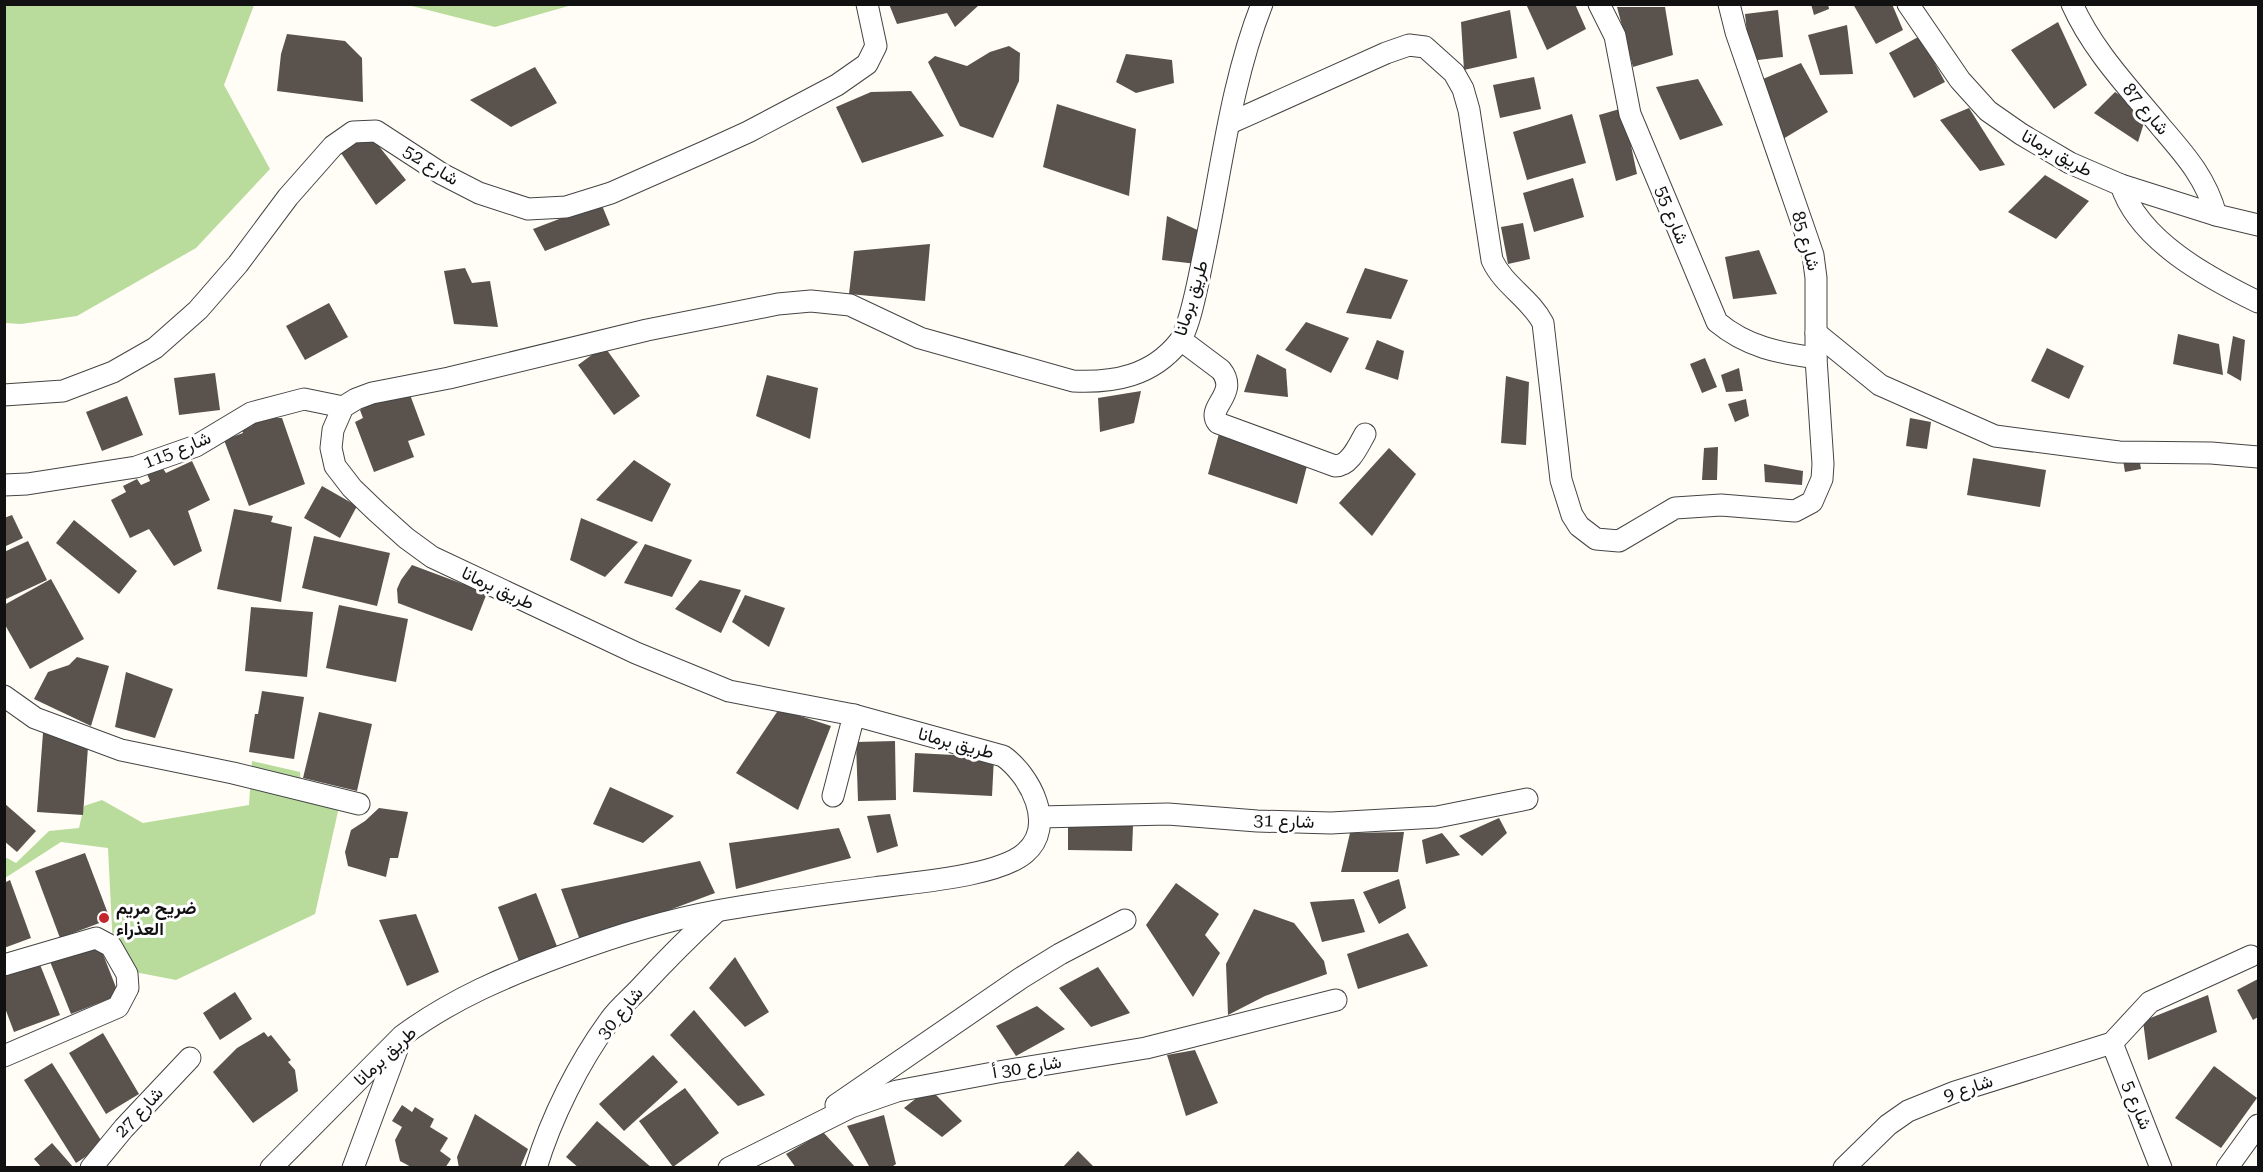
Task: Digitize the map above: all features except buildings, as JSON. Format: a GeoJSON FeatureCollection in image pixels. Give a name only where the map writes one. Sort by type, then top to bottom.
{"type":"FeatureCollection","features":[{"type":"Feature","properties":{"kind":"street","name":"شارع 52"},"geometry":{"type":"LineString","coordinates":[[4,394],[63,391],[113,372],[155,348],[198,310],[238,264],[288,197],[333,146],[353,132],[376,131],[442,174],[479,193],[528,209],[566,207],[611,193],[704,152],[837,86],[867,64],[876,46],[867,4]]}},
{"type":"Feature","properties":{"kind":"street","name":"طريق برمانا"},"geometry":{"type":"LineString","coordinates":[[271,1167],[402,1036],[436,1012],[506,976],[628,932],[716,911],[966,874],[1010,863],[1027,852],[1039,831],[1040,816],[1026,780],[1013,763],[1003,756],[854,715],[729,692],[636,653],[432,557],[377,512],[352,488],[335,466],[331,448],[333,430],[343,407],[372,393],[449,378],[647,330],[778,304],[811,301],[850,305],[920,338],[1073,381],[1119,380],[1142,372],[1163,358],[1181,339],[1196,295],[1240,72],[1262,4]]}},
{"type":"Feature","properties":{"kind":"street","name":"شارع 55"},"geometry":{"type":"LineString","coordinates":[[1599,4],[1615,36],[1630,114],[1717,322],[1731,333],[1758,347],[1785,354],[1816,358]]}},
{"type":"Feature","properties":{"kind":"street","name":"شارع 85"},"geometry":{"type":"LineString","coordinates":[[1230,123],[1386,53],[1410,45],[1425,47],[1454,73],[1463,89],[1469,110],[1492,260],[1498,273],[1529,302],[1543,323],[1562,480],[1572,514],[1579,526],[1596,539],[1619,541],[1675,508],[1721,505],[1795,511],[1812,502],[1822,479],[1816,358],[1816,278],[1813,255],[1736,32],[1729,4]]}},
{"type":"Feature","properties":{"kind":"street","name":"طريق برمانا"},"geometry":{"type":"LineString","coordinates":[[1908,4],[1960,80],[1988,111],[2021,134],[2070,163],[2121,185],[2216,215],[2259,225]]}},
{"type":"Feature","properties":{"kind":"street","name":"شارع 87"},"geometry":{"type":"LineString","coordinates":[[2072,4],[2091,39],[2108,63],[2182,151],[2202,179],[2210,194],[2216,215]]}},
{"type":"Feature","properties":{"kind":"street"},"geometry":{"type":"LineString","coordinates":[[2121,185],[2134,213],[2165,245],[2222,285],[2259,302]]}},
{"type":"Feature","properties":{"kind":"street"},"geometry":{"type":"LineString","coordinates":[[1816,333],[1880,385],[1995,436],[2119,452],[2211,453],[2259,457]]}},
{"type":"Feature","properties":{"kind":"street"},"geometry":{"type":"LineString","coordinates":[[1181,339],[1226,375],[1227,388],[1215,413],[1218,423],[1335,466],[1341,466],[1347,462],[1365,434]]}},
{"type":"Feature","properties":{"kind":"street","name":"شارع 115"},"geometry":{"type":"LineString","coordinates":[[4,485],[27,484],[136,467],[196,446],[251,413],[304,399],[343,407]]}},
{"type":"Feature","properties":{"kind":"street"},"geometry":{"type":"LineString","coordinates":[[4,696],[35,718],[121,750],[233,773],[359,804]]}},
{"type":"Feature","properties":{"kind":"street"},"geometry":{"type":"LineString","coordinates":[[833,796],[854,715]]}},
{"type":"Feature","properties":{"kind":"street","name":"شارع 31"},"geometry":{"type":"LineString","coordinates":[[1040,816],[1168,814],[1257,821],[1331,823],[1437,817],[1527,799]]}},
{"type":"Feature","properties":{"kind":"street","name":"شارع 30"},"geometry":{"type":"LineString","coordinates":[[536,1167],[544,1141],[557,1114],[585,1059],[610,1018],[716,911]]}},
{"type":"Feature","properties":{"kind":"street"},"geometry":{"type":"LineString","coordinates":[[793,1134],[1021,978],[1060,954],[1125,920]]}},
{"type":"Feature","properties":{"kind":"street"},"geometry":{"type":"LineString","coordinates":[[4,965],[96,938],[111,946],[127,974],[128,988],[118,1007],[4,1056]]}},
{"type":"Feature","properties":{"kind":"street"},"geometry":{"type":"LineString","coordinates":[[2112,1042],[2150,1002],[2251,956]]}},
{"type":"Feature","properties":{"kind":"street","name":"شارع 30 أ"},"geometry":{"type":"LineString","coordinates":[[729,1167],[851,1107],[897,1091],[987,1073],[1146,1048],[1336,1000]]}},
{"type":"Feature","properties":{"kind":"street"},"geometry":{"type":"LineString","coordinates":[[353,1167],[402,1036]]}},
{"type":"Feature","properties":{"kind":"street","name":"شارع 9"},"geometry":{"type":"LineString","coordinates":[[1845,1167],[1888,1125],[1908,1111],[1929,1101],[2112,1042]]}},
{"type":"Feature","properties":{"kind":"street","name":"شارع 5"},"geometry":{"type":"LineString","coordinates":[[2112,1042],[2162,1167]]}},
{"type":"Feature","properties":{"kind":"street","name":"شارع 27"},"geometry":{"type":"LineString","coordinates":[[91,1167],[190,1058]]}},
{"type":"Feature","properties":{"kind":"street"},"geometry":{"type":"LineString","coordinates":[[2226,1167],[2259,1125]]}},
{"type":"Feature","properties":{"kind":"green space"},"geometry":{"type":"Polygon","coordinates":[[[4,5],[254,5],[224,85],[270,169],[196,248],[77,316],[21,324],[5,323],[4,5]]]}},
{"type":"Feature","properties":{"kind":"green space"},"geometry":{"type":"Polygon","coordinates":[[[408,5],[572,5],[495,27],[408,5]]]}},
{"type":"Feature","properties":{"kind":"green space"},"geometry":{"type":"Polygon","coordinates":[[[252,761],[300,772],[301,784],[341,798],[315,914],[176,980],[114,968],[108,848],[61,842],[5,878],[5,859],[16,863],[49,831],[79,828],[84,806],[102,800],[143,823],[249,805],[252,761]]]}},
{"type":"Feature","properties":{"kind":"place","name":"ضريح مريم العذراء"},"geometry":{"type":"Point","coordinates":[104,918]}}]}
